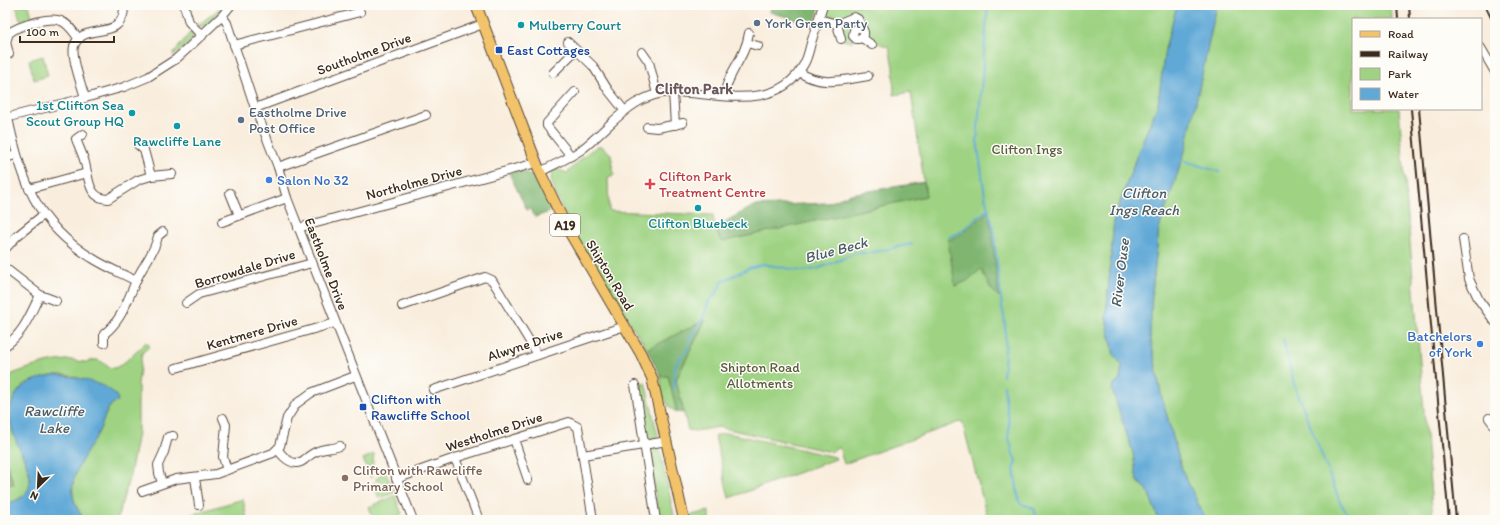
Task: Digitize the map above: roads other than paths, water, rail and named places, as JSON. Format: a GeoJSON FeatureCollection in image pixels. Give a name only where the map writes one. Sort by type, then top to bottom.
{"type":"FeatureCollection","features":[{"type":"Feature","properties":{"kind":"main road","name":"Shipton Road"},"geometry":{"type":"LineString","coordinates":[[476,5],[538,167],[562,219],[582,256],[641,354],[652,378],[684,520]]}},
{"type":"Feature","properties":{"kind":"street"},"geometry":{"type":"LineString","coordinates":[[85,98],[74,56],[74,46],[79,39],[90,33],[109,30],[116,26],[123,17],[124,5]]}},
{"type":"Feature","properties":{"kind":"street"},"geometry":{"type":"LineString","coordinates":[[184,5],[189,22],[202,36]]}},
{"type":"Feature","properties":{"kind":"street"},"geometry":{"type":"LineString","coordinates":[[136,281],[83,252],[61,234],[43,214],[29,189],[16,155],[6,118],[124,87],[148,77],[176,59],[202,36],[231,5]]}},
{"type":"Feature","properties":{"kind":"street"},"geometry":{"type":"LineString","coordinates":[[823,5],[805,63],[799,72],[810,79],[821,82],[868,76]]}},
{"type":"Feature","properties":{"kind":"street"},"geometry":{"type":"LineString","coordinates":[[234,45],[360,12]]}},
{"type":"Feature","properties":{"kind":"street","name":"Eastholme Drive"},"geometry":{"type":"LineString","coordinates":[[222,16],[227,23],[255,108],[278,167],[298,228],[413,520]]}},
{"type":"Feature","properties":{"kind":"street"},"geometry":{"type":"LineString","coordinates":[[819,19],[834,23],[854,17],[858,18],[860,27],[864,32],[862,38],[872,45]]}},
{"type":"Feature","properties":{"kind":"street"},"geometry":{"type":"LineString","coordinates":[[9,54],[6,42],[9,33],[20,26],[38,22],[56,20],[62,21],[79,39]]}},
{"type":"Feature","properties":{"kind":"street"},"geometry":{"type":"LineString","coordinates":[[834,23],[841,39]]}},
{"type":"Feature","properties":{"kind":"street","name":"Southolme Drive"},"geometry":{"type":"LineString","coordinates":[[255,108],[483,24]]}},
{"type":"Feature","properties":{"kind":"street"},"geometry":{"type":"LineString","coordinates":[[724,96],[729,77],[741,58],[749,33]]}},
{"type":"Feature","properties":{"kind":"street"},"geometry":{"type":"LineString","coordinates":[[568,42],[593,66],[608,90],[624,110]]}},
{"type":"Feature","properties":{"kind":"street"},"geometry":{"type":"LineString","coordinates":[[747,43],[758,46]]}},
{"type":"Feature","properties":{"kind":"street"},"geometry":{"type":"LineString","coordinates":[[553,73],[576,50]]}},
{"type":"Feature","properties":{"kind":"street"},"geometry":{"type":"LineString","coordinates":[[1482,50],[1495,72]]}},
{"type":"Feature","properties":{"kind":"street"},"geometry":{"type":"LineString","coordinates":[[642,52],[649,62],[657,94]]}},
{"type":"Feature","properties":{"kind":"street","name":"Northolme Drive"},"geometry":{"type":"LineString","coordinates":[[298,228],[538,167],[571,156],[590,142],[624,110],[638,101],[657,94],[673,92],[724,96],[749,96],[773,92],[787,84],[799,72]]}},
{"type":"Feature","properties":{"kind":"street"},"geometry":{"type":"LineString","coordinates":[[571,156],[547,126],[546,122],[576,92]]}},
{"type":"Feature","properties":{"kind":"street"},"geometry":{"type":"LineString","coordinates":[[673,92],[675,125]]}},
{"type":"Feature","properties":{"kind":"street"},"geometry":{"type":"LineString","coordinates":[[278,167],[426,115]]}},
{"type":"Feature","properties":{"kind":"street"},"geometry":{"type":"LineString","coordinates":[[647,127],[657,128],[684,123]]}},
{"type":"Feature","properties":{"kind":"street"},"geometry":{"type":"LineString","coordinates":[[76,137],[84,157],[92,191],[98,197],[103,199],[108,199],[138,180],[151,176],[172,174]]}},
{"type":"Feature","properties":{"kind":"street"},"geometry":{"type":"LineString","coordinates":[[138,145],[144,150],[151,176]]}},
{"type":"Feature","properties":{"kind":"street"},"geometry":{"type":"LineString","coordinates":[[5,158],[16,155]]}},
{"type":"Feature","properties":{"kind":"street"},"geometry":{"type":"LineString","coordinates":[[29,189],[87,173]]}},
{"type":"Feature","properties":{"kind":"street"},"geometry":{"type":"LineString","coordinates":[[230,193],[239,215]]}},
{"type":"Feature","properties":{"kind":"street"},"geometry":{"type":"LineString","coordinates":[[222,222],[287,198]]}},
{"type":"Feature","properties":{"kind":"street"},"geometry":{"type":"LineString","coordinates":[[5,249],[26,228],[43,214]]}},
{"type":"Feature","properties":{"kind":"street"},"geometry":{"type":"LineString","coordinates":[[104,343],[104,334],[113,326],[126,307],[136,281],[155,246],[158,236],[163,232]]}},
{"type":"Feature","properties":{"kind":"street"},"geometry":{"type":"LineString","coordinates":[[1463,238],[1468,279],[1479,300],[1495,322]]}},
{"type":"Feature","properties":{"kind":"street","name":"Borrowdale Drive"},"geometry":{"type":"LineString","coordinates":[[186,303],[199,294],[312,263]]}},
{"type":"Feature","properties":{"kind":"street"},"geometry":{"type":"LineString","coordinates":[[5,268],[40,295],[56,301]]}},
{"type":"Feature","properties":{"kind":"street"},"geometry":{"type":"LineString","coordinates":[[402,306],[485,277],[489,278],[492,280],[538,355]]}},
{"type":"Feature","properties":{"kind":"street"},"geometry":{"type":"LineString","coordinates":[[5,346],[21,331],[40,295]]}},
{"type":"Feature","properties":{"kind":"street","name":"Kentmere Drive"},"geometry":{"type":"LineString","coordinates":[[176,368],[335,323]]}},
{"type":"Feature","properties":{"kind":"street","name":"Alwyne Drive"},"geometry":{"type":"LineString","coordinates":[[433,390],[625,326]]}},
{"type":"Feature","properties":{"kind":"street"},"geometry":{"type":"LineString","coordinates":[[142,491],[176,479],[209,476],[266,457],[278,450],[282,442],[287,418],[296,404],[311,393],[356,376]]}},
{"type":"Feature","properties":{"kind":"street"},"geometry":{"type":"LineString","coordinates":[[635,385],[656,520]]}},
{"type":"Feature","properties":{"kind":"street"},"geometry":{"type":"LineString","coordinates":[[1489,418],[1495,426]]}},
{"type":"Feature","properties":{"kind":"street"},"geometry":{"type":"LineString","coordinates":[[226,423],[222,450],[228,470]]}},
{"type":"Feature","properties":{"kind":"street","name":"Westholme Drive"},"geometry":{"type":"LineString","coordinates":[[396,479],[455,458],[564,423],[573,424],[578,427],[583,455]]}},
{"type":"Feature","properties":{"kind":"street"},"geometry":{"type":"LineString","coordinates":[[162,483],[158,465],[164,452],[168,436]]}},
{"type":"Feature","properties":{"kind":"street"},"geometry":{"type":"LineString","coordinates":[[514,439],[528,480]]}},
{"type":"Feature","properties":{"kind":"street"},"geometry":{"type":"LineString","coordinates":[[593,520],[583,455],[667,441]]}},
{"type":"Feature","properties":{"kind":"street"},"geometry":{"type":"LineString","coordinates":[[278,450],[288,461],[300,463],[312,453],[337,449]]}},
{"type":"Feature","properties":{"kind":"street"},"geometry":{"type":"LineString","coordinates":[[455,458],[479,520]]}},
{"type":"Feature","properties":{"kind":"street"},"geometry":{"type":"LineString","coordinates":[[195,478],[199,506]]}},
{"type":"Feature","properties":{"kind":"water","name":"Clifton Ings Reach"},"geometry":{"type":"Polygon","coordinates":[[[1177,5],[1217,5],[1186,148],[1159,229],[1152,292],[1150,335],[1161,394],[1182,470],[1206,520],[1159,520],[1147,489],[1137,481],[1133,453],[1112,390],[1113,385],[1120,379],[1122,365],[1114,355],[1106,318],[1114,219],[1138,152],[1158,104],[1165,49],[1177,5]]]}},
{"type":"Feature","properties":{"kind":"water","name":"Rawcliffe Lake"},"geometry":{"type":"Polygon","coordinates":[[[55,375],[81,379],[101,385],[116,395],[118,401],[108,409],[101,427],[76,474],[73,485],[73,496],[77,508],[85,520],[5,520],[5,503],[22,497],[26,493],[30,484],[26,463],[12,428],[10,415],[12,403],[19,390],[24,386],[35,380],[55,375]]]}},
{"type":"Feature","properties":{"kind":"waterway"},"geometry":{"type":"LineString","coordinates":[[988,5],[977,140],[985,196],[993,228],[1005,324],[1006,342],[1003,376]]}},
{"type":"Feature","properties":{"kind":"waterway"},"geometry":{"type":"LineString","coordinates":[[1181,160],[1220,172]]}},
{"type":"Feature","properties":{"kind":"waterway","name":"Blue Beck"},"geometry":{"type":"LineString","coordinates":[[948,237],[959,233],[988,209]]}},
{"type":"Feature","properties":{"kind":"waterway","name":"Blue Beck"},"geometry":{"type":"LineString","coordinates":[[674,389],[675,367],[680,357],[688,350],[690,338],[703,318],[709,301],[716,294],[723,281],[749,268],[763,264],[802,271],[817,269],[857,253],[869,253],[912,244]]}},
{"type":"Feature","properties":{"kind":"waterway"},"geometry":{"type":"LineString","coordinates":[[1283,339],[1294,384],[1340,502],[1351,520]]}},
{"type":"Feature","properties":{"kind":"waterway"},"geometry":{"type":"LineString","coordinates":[[1004,385],[1009,425],[1008,438],[1016,461],[1014,468],[1019,501],[1021,504],[1034,508],[1037,520]]}},
{"type":"Feature","properties":{"kind":"railway"},"geometry":{"type":"LineString","coordinates":[[1397,5],[1398,18]]}},
{"type":"Feature","properties":{"kind":"railway"},"geometry":{"type":"LineString","coordinates":[[1409,5],[1410,18]]}},
{"type":"Feature","properties":{"kind":"railway"},"geometry":{"type":"LineString","coordinates":[[1485,5],[1495,26]]}},
{"type":"Feature","properties":{"kind":"railway"},"geometry":{"type":"LineString","coordinates":[[1411,110],[1449,520]]}},
{"type":"Feature","properties":{"kind":"railway"},"geometry":{"type":"LineString","coordinates":[[1419,110],[1456,520]]}},
{"type":"Feature","properties":{"kind":"place","name":"York Green Party"},"geometry":{"type":"Point","coordinates":[757,23]}},
{"type":"Feature","properties":{"kind":"place","name":"Mulberry Court"},"geometry":{"type":"Point","coordinates":[521,25]}},
{"type":"Feature","properties":{"kind":"place","name":"East Cottages"},"geometry":{"type":"Point","coordinates":[499,50]}},
{"type":"Feature","properties":{"kind":"place","name":"1st Clifton Sea Scout Group HQ"},"geometry":{"type":"Point","coordinates":[132,113]}},
{"type":"Feature","properties":{"kind":"place","name":"Eastholme Drive Post Office"},"geometry":{"type":"Point","coordinates":[241,120]}},
{"type":"Feature","properties":{"kind":"place","name":"Rawcliffe Lane"},"geometry":{"type":"Point","coordinates":[177,126]}},
{"type":"Feature","properties":{"kind":"place","name":"Salon No 32"},"geometry":{"type":"Point","coordinates":[269,180]}},
{"type":"Feature","properties":{"kind":"place","name":"Clifton Park Treatment Centre"},"geometry":{"type":"Point","coordinates":[650,184]}},
{"type":"Feature","properties":{"kind":"place","name":"Clifton Bluebeck"},"geometry":{"type":"Point","coordinates":[698,208]}},
{"type":"Feature","properties":{"kind":"place","name":"Batchelors of York"},"geometry":{"type":"Point","coordinates":[1480,344]}},
{"type":"Feature","properties":{"kind":"place","name":"Clifton with Rawcliffe School"},"geometry":{"type":"Point","coordinates":[363,407]}},
{"type":"Feature","properties":{"kind":"place","name":"Clifton with Rawcliffe Primary School"},"geometry":{"type":"Point","coordinates":[345,478]}},
{"type":"Feature","properties":{"kind":"district","name":"Clifton Park"},"geometry":{"type":"Point","coordinates":[694,89]}},
{"type":"Feature","properties":{"kind":"park label","name":"Clifton Ings"},"geometry":{"type":"Point","coordinates":[1027,149]}},
{"type":"Feature","properties":{"kind":"park label","name":"Shipton Road Allotments"},"geometry":{"type":"Point","coordinates":[760,376]}},
{"type":"Feature","properties":{"kind":"water label","name":"River Ouse"},"geometry":{"type":"Point","coordinates":[1120,273]}}]}
